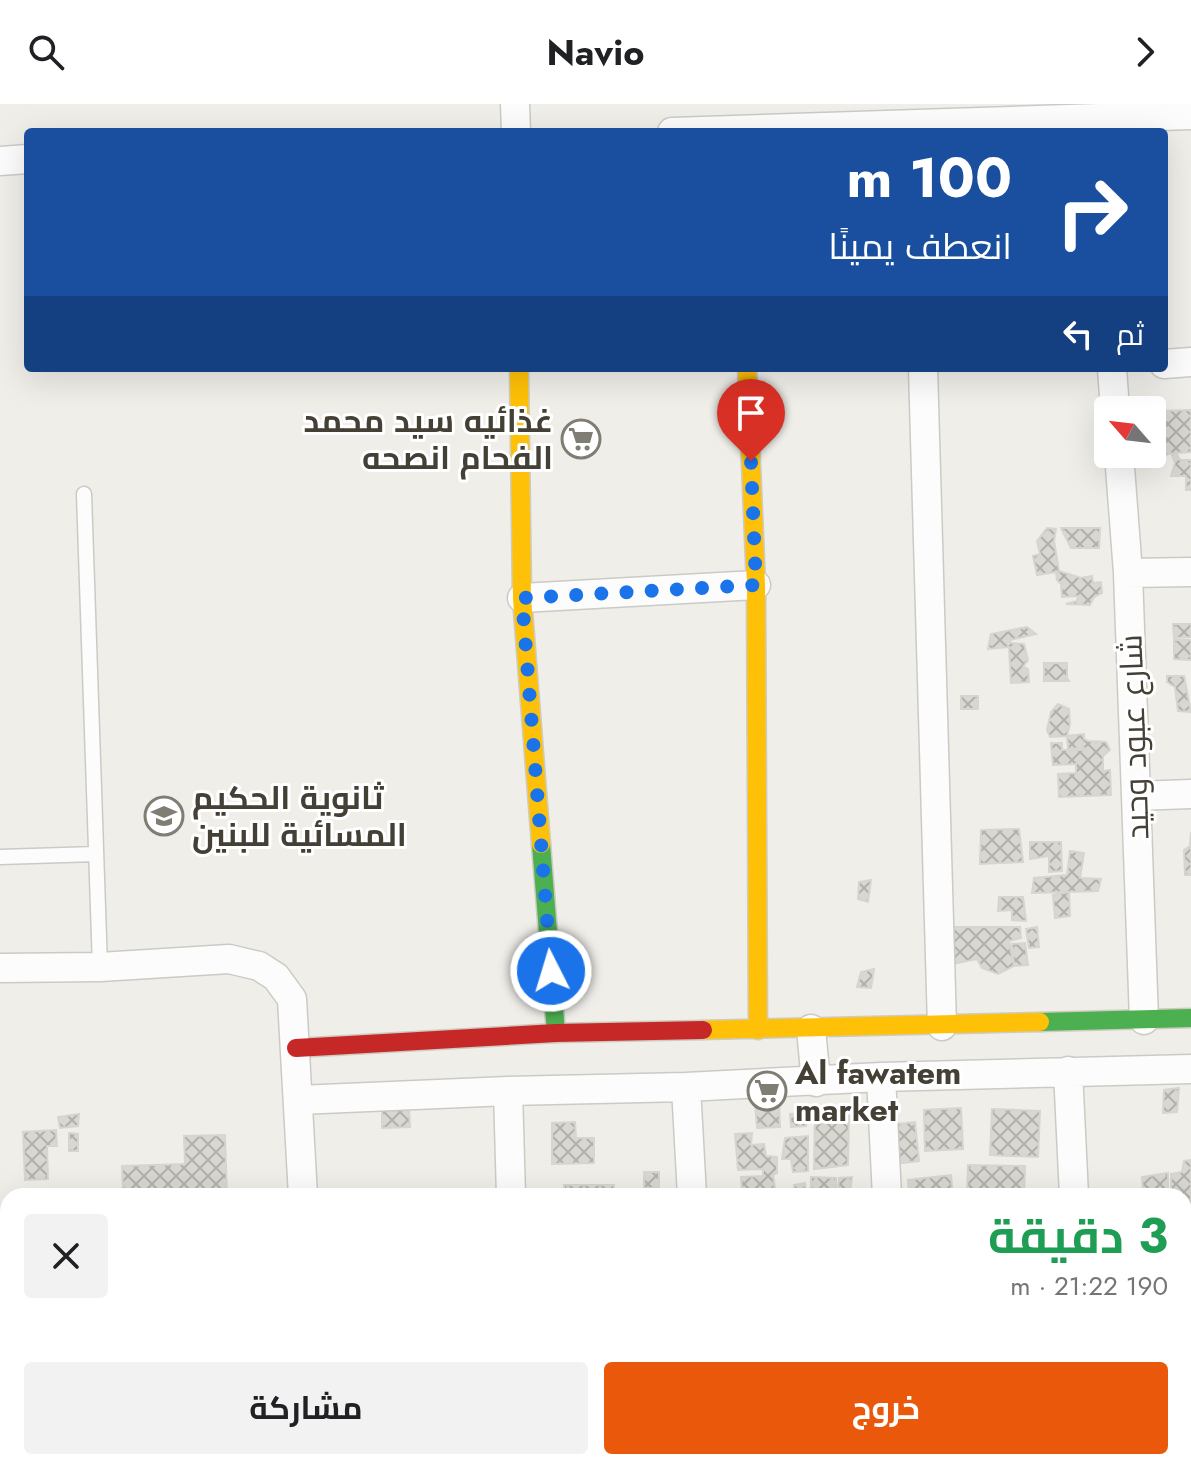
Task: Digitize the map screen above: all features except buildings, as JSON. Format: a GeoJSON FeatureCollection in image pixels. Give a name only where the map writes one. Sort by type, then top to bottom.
{"type":"FeatureCollection","features":[{"type":"Feature","properties":{"kind":"street"},"geometry":{"type":"LineString","coordinates":[[515,104],[516,128]]}},
{"type":"Feature","properties":{"kind":"street"},"geometry":{"type":"LineString","coordinates":[[916,128],[1095,125],[1191,115]]}},
{"type":"Feature","properties":{"kind":"street"},"geometry":{"type":"LineString","coordinates":[[0,161],[24,159]]}},
{"type":"Feature","properties":{"kind":"street"},"geometry":{"type":"LineString","coordinates":[[1168,364],[1191,362]]}},
{"type":"Feature","properties":{"kind":"street"},"geometry":{"type":"LineString","coordinates":[[519,372],[522,598],[556,1033]]}},
{"type":"Feature","properties":{"kind":"street"},"geometry":{"type":"LineString","coordinates":[[747,372],[756,585],[758,1030]]}},
{"type":"Feature","properties":{"kind":"street"},"geometry":{"type":"LineString","coordinates":[[923,372],[942,1026]]}},
{"type":"Feature","properties":{"kind":"street"},"geometry":{"type":"LineString","coordinates":[[1112,372],[1114,396]]}},
{"type":"Feature","properties":{"kind":"street","name":"شارع عبود وحيد"},"geometry":{"type":"LineString","coordinates":[[1120,468],[1128,573],[1144,1020]]}},
{"type":"Feature","properties":{"kind":"street"},"geometry":{"type":"LineString","coordinates":[[1128,573],[1191,572]]}},
{"type":"Feature","properties":{"kind":"street"},"geometry":{"type":"LineString","coordinates":[[522,598],[756,585]]}},
{"type":"Feature","properties":{"kind":"street"},"geometry":{"type":"LineString","coordinates":[[1136,796],[1191,794]]}},
{"type":"Feature","properties":{"kind":"street"},"geometry":{"type":"LineString","coordinates":[[0,968],[100,967],[229,959],[259,966],[276,977],[292,999],[303,1188]]}},
{"type":"Feature","properties":{"kind":"street"},"geometry":{"type":"LineString","coordinates":[[296,1048],[556,1033],[1191,1018]]}},
{"type":"Feature","properties":{"kind":"street"},"geometry":{"type":"LineString","coordinates":[[811,1029],[816,1082]]}},
{"type":"Feature","properties":{"kind":"street"},"geometry":{"type":"LineString","coordinates":[[299,1100],[816,1082],[881,1077],[1191,1069]]}},
{"type":"Feature","properties":{"kind":"street"},"geometry":{"type":"LineString","coordinates":[[1068,1071],[1074,1188]]}},
{"type":"Feature","properties":{"kind":"street"},"geometry":{"type":"LineString","coordinates":[[881,1077],[887,1188]]}},
{"type":"Feature","properties":{"kind":"street"},"geometry":{"type":"LineString","coordinates":[[686,1087],[692,1188]]}},
{"type":"Feature","properties":{"kind":"street"},"geometry":{"type":"LineString","coordinates":[[508,1091],[511,1188]]}},
{"type":"Feature","properties":{"kind":"lane"},"geometry":{"type":"LineString","coordinates":[[84,494],[100,967]]}},
{"type":"Feature","properties":{"kind":"lane"},"geometry":{"type":"LineString","coordinates":[[0,857],[96,854]]}},
{"type":"Feature","properties":{"kind":"traffic: fast"},"geometry":{"type":"LineString","coordinates":[[541,844],[556,1033]]}},
{"type":"Feature","properties":{"kind":"traffic: fast"},"geometry":{"type":"LineString","coordinates":[[1040,1022],[1191,1018]]}},
{"type":"Feature","properties":{"kind":"traffic: slow"},"geometry":{"type":"LineString","coordinates":[[519,372],[522,598],[541,844]]}},
{"type":"Feature","properties":{"kind":"traffic: slow"},"geometry":{"type":"LineString","coordinates":[[747,372],[756,585],[758,1030]]}},
{"type":"Feature","properties":{"kind":"traffic: slow"},"geometry":{"type":"LineString","coordinates":[[703,1030],[1040,1022]]}},
{"type":"Feature","properties":{"kind":"traffic: jam"},"geometry":{"type":"LineString","coordinates":[[296,1048],[556,1033],[703,1030]]}},
{"type":"Feature","properties":{"kind":"place","name":"غذائيه سيد محمد الفحام انصحه"},"geometry":{"type":"Point","coordinates":[581,439]}},
{"type":"Feature","properties":{"kind":"place","name":"ثانوية الحكيم المسائية للبنين"},"geometry":{"type":"Point","coordinates":[164,816]}},
{"type":"Feature","properties":{"kind":"place","name":"Al fawatem market"},"geometry":{"type":"Point","coordinates":[767,1091]}},
{"type":"Feature","properties":{"kind":"route"},"geometry":{"type":"LineString","coordinates":[[551,971],[522,598],[756,585],[751,461]]}}]}
